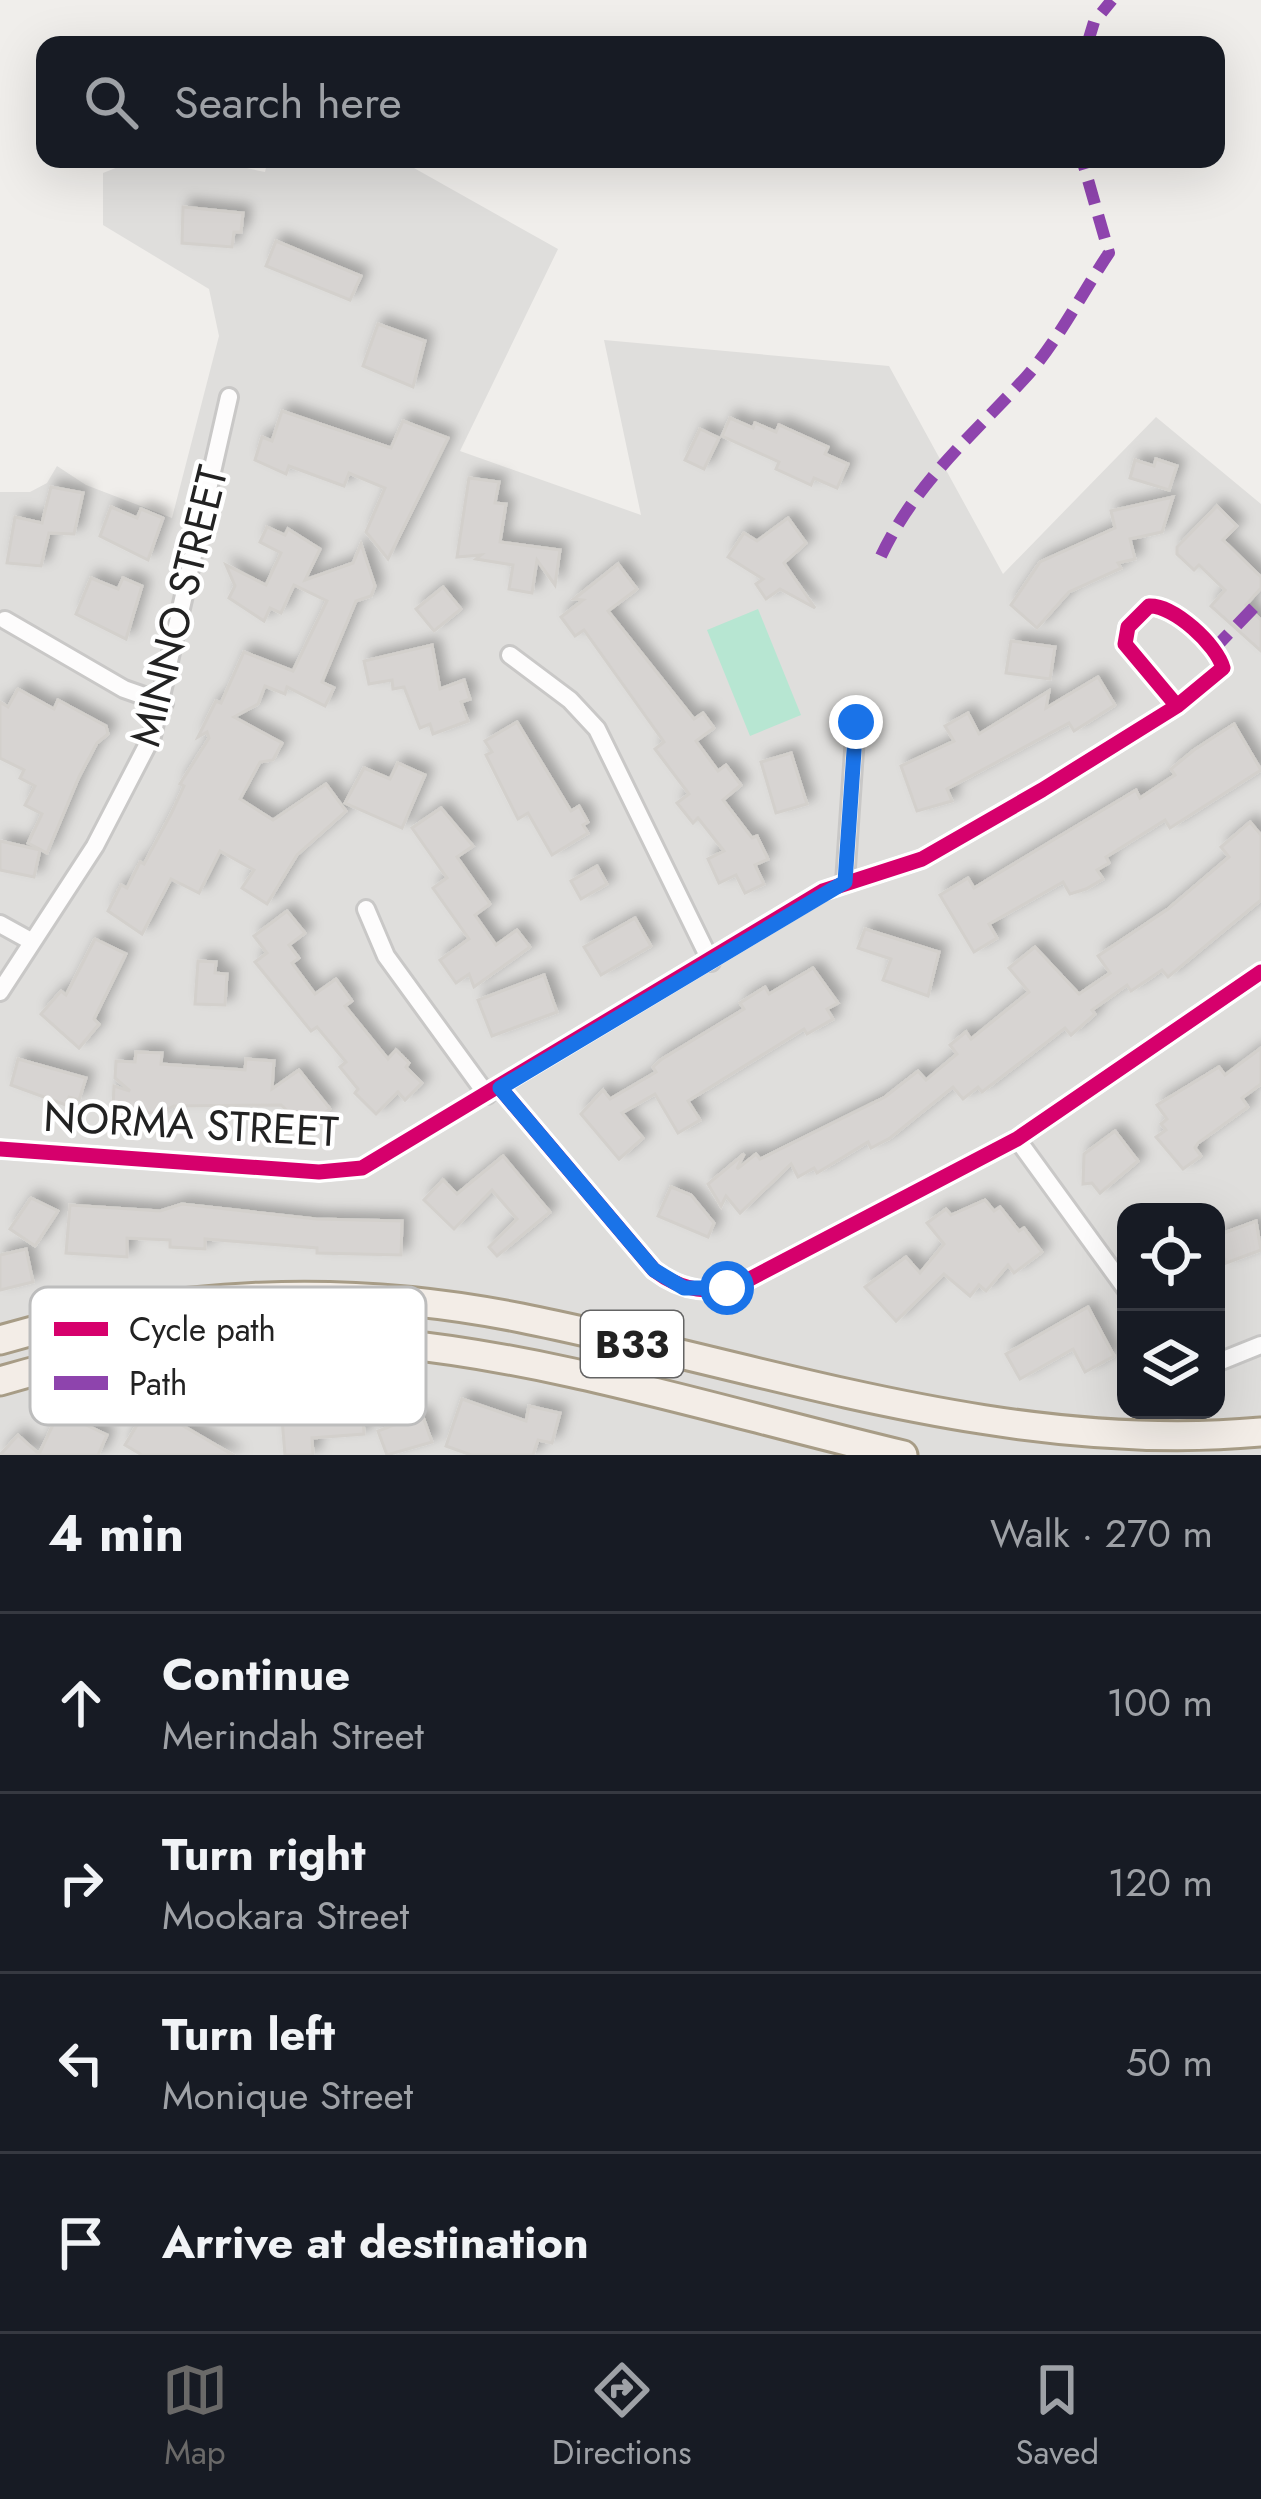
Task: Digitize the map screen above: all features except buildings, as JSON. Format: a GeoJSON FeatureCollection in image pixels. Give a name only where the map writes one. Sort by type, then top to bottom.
{"type":"FeatureCollection","features":[{"type":"Feature","properties":{"kind":"main road","name":"B33"},"geometry":{"type":"LineString","coordinates":[[426,1306],[541,1322],[902,1413],[1020,1436],[1137,1443],[1261,1432]]}},
{"type":"Feature","properties":{"kind":"main road","name":"B33"},"geometry":{"type":"LineString","coordinates":[[0,1340],[30,1334]]}},
{"type":"Feature","properties":{"kind":"main road","name":"B33"},"geometry":{"type":"LineString","coordinates":[[426,1346],[560,1368],[903,1455]]}},
{"type":"Feature","properties":{"kind":"main road","name":"B33"},"geometry":{"type":"LineString","coordinates":[[0,1382],[30,1374]]}},
{"type":"Feature","properties":{"kind":"street","name":"MINNO STREET"},"geometry":{"type":"LineString","coordinates":[[0,992],[122,800],[164,703],[229,397]]}},
{"type":"Feature","properties":{"kind":"street","name":"NORMA STREET"},"geometry":{"type":"LineString","coordinates":[[0,1149],[349,1171],[392,1153],[845,882],[922,859],[1177,706],[1215,680],[1222,662],[1174,613],[1149,606],[1128,627],[1125,644],[1177,706]]}},
{"type":"Feature","properties":{"kind":"street"},"geometry":{"type":"LineString","coordinates":[[5,620],[124,689],[164,703]]}},
{"type":"Feature","properties":{"kind":"street"},"geometry":{"type":"LineString","coordinates":[[510,655],[570,700],[597,729],[711,962]]}},
{"type":"Feature","properties":{"kind":"street"},"geometry":{"type":"LineString","coordinates":[[845,882],[856,722]]}},
{"type":"Feature","properties":{"kind":"street"},"geometry":{"type":"LineString","coordinates":[[366,909],[386,956],[494,1092],[654,1270],[698,1290],[744,1282],[1017,1139],[1261,972]]}},
{"type":"Feature","properties":{"kind":"street"},"geometry":{"type":"LineString","coordinates":[[0,924],[29,940]]}},
{"type":"Feature","properties":{"kind":"street"},"geometry":{"type":"LineString","coordinates":[[1017,1139],[1117,1276]]}},
{"type":"Feature","properties":{"kind":"street"},"geometry":{"type":"LineString","coordinates":[[1225,1359],[1261,1345]]}},
{"type":"Feature","properties":{"kind":"shaded area"},"geometry":{"type":"Polygon","coordinates":[[[116,168],[265,172],[266,168],[414,168],[558,249],[460,451],[641,515],[604,340],[889,366],[1003,574],[1156,417],[1261,504],[1261,1455],[0,1455],[0,492],[30,492],[47,483],[57,466],[86,485],[172,518],[219,336],[209,289],[103,225],[103,173],[116,168]]]}},
{"type":"Feature","properties":{"kind":"green space"},"geometry":{"type":"Polygon","coordinates":[[[758,609],[801,715],[750,736],[707,630],[758,609]]]}},
{"type":"Feature","properties":{"kind":"marked path"},"geometry":{"type":"LineString","coordinates":[[1090,36],[1094,22],[1112,0]]}},
{"type":"Feature","properties":{"kind":"marked path"},"geometry":{"type":"LineString","coordinates":[[881,556],[928,482],[1038,363],[1109,253],[1085,168]]}},
{"type":"Feature","properties":{"kind":"marked path"},"geometry":{"type":"LineString","coordinates":[[1212,651],[1261,600]]}},
{"type":"Feature","properties":{"kind":"cycle path"},"geometry":{"type":"LineString","coordinates":[[0,1149],[319,1172],[362,1168],[823,891],[922,859],[1177,706],[1223,668],[1193,628],[1170,612],[1149,606],[1128,627],[1125,644],[1177,706]]}},
{"type":"Feature","properties":{"kind":"cycle path"},"geometry":{"type":"LineString","coordinates":[[500,1088],[654,1270],[686,1287],[720,1289],[744,1282],[1017,1139],[1261,972]]}},
{"type":"Feature","properties":{"kind":"route"},"geometry":{"type":"LineString","coordinates":[[727,1288],[684,1288],[654,1270],[500,1088],[845,882],[856,722]]}}]}
